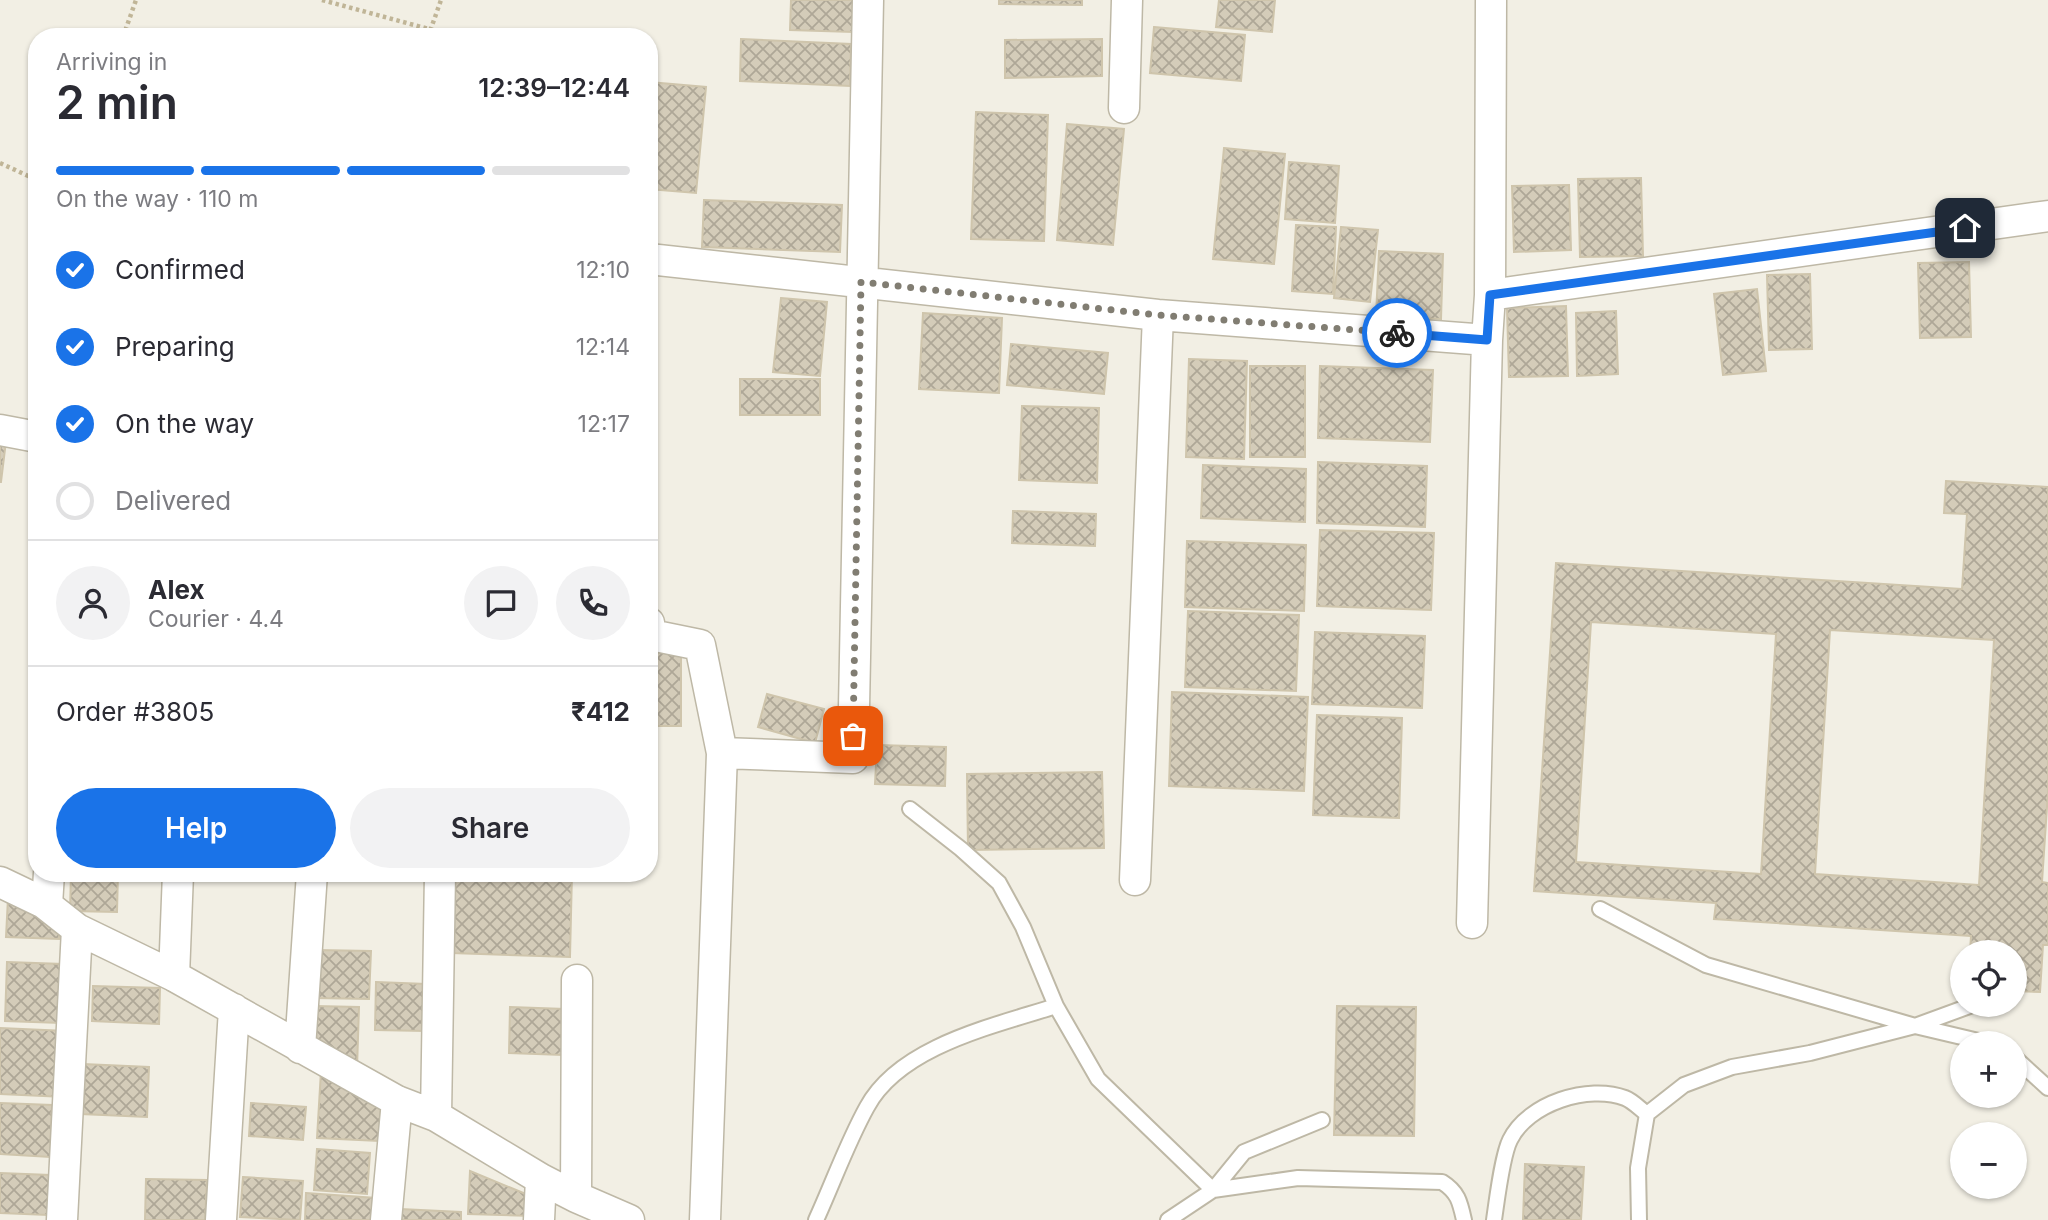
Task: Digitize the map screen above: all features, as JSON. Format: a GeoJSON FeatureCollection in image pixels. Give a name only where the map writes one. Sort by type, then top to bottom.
{"type":"FeatureCollection","features":[{"type":"Feature","properties":{"kind":"street"},"geometry":{"type":"LineString","coordinates":[[722,753],[853,758],[868,0]]}},
{"type":"Feature","properties":{"kind":"street"},"geometry":{"type":"LineString","coordinates":[[1124,108],[1127,0]]}},
{"type":"Feature","properties":{"kind":"street"},"geometry":{"type":"LineString","coordinates":[[1472,923],[1490,295],[1491,0]]}},
{"type":"Feature","properties":{"kind":"street"},"geometry":{"type":"LineString","coordinates":[[1490,295],[2048,216]]}},
{"type":"Feature","properties":{"kind":"street"},"geometry":{"type":"LineString","coordinates":[[658,260],[1158,315],[1487,340]]}},
{"type":"Feature","properties":{"kind":"street"},"geometry":{"type":"LineString","coordinates":[[1135,880],[1158,315]]}},
{"type":"Feature","properties":{"kind":"street"},"geometry":{"type":"LineString","coordinates":[[0,430],[28,435]]}},
{"type":"Feature","properties":{"kind":"street"},"geometry":{"type":"LineString","coordinates":[[658,633],[701,645],[722,753],[705,1220]]}},
{"type":"Feature","properties":{"kind":"street"},"geometry":{"type":"LineString","coordinates":[[0,882],[47,905],[77,929],[174,976],[397,1101],[436,1116],[576,1197],[629,1220]]}},
{"type":"Feature","properties":{"kind":"street"},"geometry":{"type":"LineString","coordinates":[[47,905],[48,882]]}},
{"type":"Feature","properties":{"kind":"street"},"geometry":{"type":"LineString","coordinates":[[174,976],[178,882]]}},
{"type":"Feature","properties":{"kind":"street"},"geometry":{"type":"LineString","coordinates":[[300,1048],[311,882]]}},
{"type":"Feature","properties":{"kind":"street"},"geometry":{"type":"LineString","coordinates":[[436,1116],[440,882]]}},
{"type":"Feature","properties":{"kind":"street"},"geometry":{"type":"LineString","coordinates":[[62,1220],[77,929]]}},
{"type":"Feature","properties":{"kind":"street"},"geometry":{"type":"LineString","coordinates":[[576,1197],[577,980]]}},
{"type":"Feature","properties":{"kind":"street"},"geometry":{"type":"LineString","coordinates":[[221,1220],[234,1009]]}},
{"type":"Feature","properties":{"kind":"street"},"geometry":{"type":"LineString","coordinates":[[386,1220],[397,1101]]}},
{"type":"Feature","properties":{"kind":"street"},"geometry":{"type":"LineString","coordinates":[[539,1220],[541,1178]]}},
{"type":"Feature","properties":{"kind":"lane"},"geometry":{"type":"LineString","coordinates":[[910,809],[999,883],[1023,927],[1056,1006],[1098,1079],[1213,1190]]}},
{"type":"Feature","properties":{"kind":"lane"},"geometry":{"type":"LineString","coordinates":[[1600,909],[1706,965],[1950,1034]]}},
{"type":"Feature","properties":{"kind":"lane"},"geometry":{"type":"LineString","coordinates":[[816,1220],[868,1106],[886,1082],[909,1063],[956,1038],[1056,1006]]}},
{"type":"Feature","properties":{"kind":"lane"},"geometry":{"type":"LineString","coordinates":[[1639,1220],[1638,1168],[1647,1114],[1684,1085],[1732,1067],[1810,1054],[1915,1026],[1950,1013]]}},
{"type":"Feature","properties":{"kind":"lane"},"geometry":{"type":"LineString","coordinates":[[2027,1069],[2048,1088]]}},
{"type":"Feature","properties":{"kind":"lane"},"geometry":{"type":"LineString","coordinates":[[1494,1220],[1510,1140],[1526,1119],[1553,1103],[1577,1094],[1605,1094],[1627,1099],[1647,1114]]}},
{"type":"Feature","properties":{"kind":"lane"},"geometry":{"type":"LineString","coordinates":[[1168,1220],[1213,1190],[1244,1152],[1322,1120]]}},
{"type":"Feature","properties":{"kind":"lane"},"geometry":{"type":"LineString","coordinates":[[1213,1190],[1298,1178],[1441,1182],[1455,1191],[1464,1220]]}},
{"type":"Feature","properties":{"kind":"path"},"geometry":{"type":"LineString","coordinates":[[126,28],[136,0]]}},
{"type":"Feature","properties":{"kind":"path"},"geometry":{"type":"LineString","coordinates":[[322,0],[425,28]]}},
{"type":"Feature","properties":{"kind":"path"},"geometry":{"type":"LineString","coordinates":[[429,28],[441,0]]}},
{"type":"Feature","properties":{"kind":"path"},"geometry":{"type":"LineString","coordinates":[[0,163],[28,176]]}},
{"type":"Feature","properties":{"kind":"building"},"geometry":{"type":"Polygon","coordinates":[[[791,0],[854,0],[853,32],[790,30],[791,0]]]}},
{"type":"Feature","properties":{"kind":"building"},"geometry":{"type":"Polygon","coordinates":[[[999,0],[1082,0],[1082,5],[999,4],[999,0]]]}},
{"type":"Feature","properties":{"kind":"building"},"geometry":{"type":"Polygon","coordinates":[[[1219,0],[1275,0],[1272,32],[1216,27],[1219,0]]]}},
{"type":"Feature","properties":{"kind":"building"},"geometry":{"type":"Polygon","coordinates":[[[1154,27],[1245,35],[1241,81],[1150,73],[1154,27]]]}},
{"type":"Feature","properties":{"kind":"building"},"geometry":{"type":"Polygon","coordinates":[[[741,39],[851,44],[850,86],[740,81],[741,39]]]}},
{"type":"Feature","properties":{"kind":"building"},"geometry":{"type":"Polygon","coordinates":[[[1102,39],[1102,76],[1005,78],[1005,40],[1102,39]]]}},
{"type":"Feature","properties":{"kind":"building"},"geometry":{"type":"Polygon","coordinates":[[[658,83],[706,87],[696,193],[658,190],[658,83]]]}},
{"type":"Feature","properties":{"kind":"building"},"geometry":{"type":"Polygon","coordinates":[[[976,112],[1048,115],[1044,241],[971,239],[976,112]]]}},
{"type":"Feature","properties":{"kind":"building"},"geometry":{"type":"Polygon","coordinates":[[[1067,124],[1124,129],[1113,245],[1057,240],[1067,124]]]}},
{"type":"Feature","properties":{"kind":"building"},"geometry":{"type":"Polygon","coordinates":[[[1224,148],[1285,154],[1274,264],[1213,259],[1224,148]]]}},
{"type":"Feature","properties":{"kind":"building"},"geometry":{"type":"Polygon","coordinates":[[[1289,162],[1339,166],[1335,223],[1285,219],[1289,162]]]}},
{"type":"Feature","properties":{"kind":"building"},"geometry":{"type":"Polygon","coordinates":[[[1641,178],[1643,256],[1580,257],[1578,179],[1641,178]]]}},
{"type":"Feature","properties":{"kind":"building"},"geometry":{"type":"Polygon","coordinates":[[[1569,185],[1571,250],[1514,252],[1512,186],[1569,185]]]}},
{"type":"Feature","properties":{"kind":"building"},"geometry":{"type":"Polygon","coordinates":[[[704,200],[842,205],[840,252],[702,247],[704,200]]]}},
{"type":"Feature","properties":{"kind":"building"},"geometry":{"type":"Polygon","coordinates":[[[1296,225],[1336,227],[1333,294],[1292,291],[1296,225]]]}},
{"type":"Feature","properties":{"kind":"building"},"geometry":{"type":"Polygon","coordinates":[[[1341,227],[1378,230],[1370,302],[1334,298],[1341,227]]]}},
{"type":"Feature","properties":{"kind":"building"},"geometry":{"type":"Polygon","coordinates":[[[1379,251],[1443,254],[1441,319],[1376,317],[1379,251]]]}},
{"type":"Feature","properties":{"kind":"building"},"geometry":{"type":"Polygon","coordinates":[[[1969,262],[1971,337],[1920,338],[1918,263],[1969,262]]]}},
{"type":"Feature","properties":{"kind":"building"},"geometry":{"type":"Polygon","coordinates":[[[1810,274],[1812,349],[1769,350],[1767,275],[1810,274]]]}},
{"type":"Feature","properties":{"kind":"building"},"geometry":{"type":"Polygon","coordinates":[[[1757,289],[1766,371],[1723,375],[1714,294],[1757,289]]]}},
{"type":"Feature","properties":{"kind":"building"},"geometry":{"type":"Polygon","coordinates":[[[781,298],[827,302],[820,376],[773,372],[781,298]]]}},
{"type":"Feature","properties":{"kind":"building"},"geometry":{"type":"Polygon","coordinates":[[[1566,306],[1568,376],[1509,377],[1507,308],[1566,306]]]}},
{"type":"Feature","properties":{"kind":"building"},"geometry":{"type":"Polygon","coordinates":[[[1616,311],[1618,374],[1577,376],[1576,313],[1616,311]]]}},
{"type":"Feature","properties":{"kind":"building"},"geometry":{"type":"Polygon","coordinates":[[[923,313],[1002,318],[999,393],[919,389],[923,313]]]}},
{"type":"Feature","properties":{"kind":"building"},"geometry":{"type":"Polygon","coordinates":[[[1011,344],[1108,353],[1104,394],[1007,385],[1011,344]]]}},
{"type":"Feature","properties":{"kind":"building"},"geometry":{"type":"Polygon","coordinates":[[[1189,359],[1247,361],[1244,459],[1186,457],[1189,359]]]}},
{"type":"Feature","properties":{"kind":"building"},"geometry":{"type":"Polygon","coordinates":[[[1250,366],[1305,366],[1305,457],[1250,457],[1250,366]]]}},
{"type":"Feature","properties":{"kind":"building"},"geometry":{"type":"Polygon","coordinates":[[[1320,366],[1433,370],[1430,442],[1318,438],[1320,366]]]}},
{"type":"Feature","properties":{"kind":"building"},"geometry":{"type":"Polygon","coordinates":[[[740,379],[820,379],[820,415],[740,415],[740,379]]]}},
{"type":"Feature","properties":{"kind":"building"},"geometry":{"type":"Polygon","coordinates":[[[1022,406],[1099,408],[1097,483],[1019,480],[1022,406]]]}},
{"type":"Feature","properties":{"kind":"building"},"geometry":{"type":"Polygon","coordinates":[[[0,440],[6,441],[1,482],[0,482],[0,440]]]}},
{"type":"Feature","properties":{"kind":"building"},"geometry":{"type":"Polygon","coordinates":[[[1318,462],[1427,466],[1425,527],[1317,523],[1318,462]]]}},
{"type":"Feature","properties":{"kind":"building"},"geometry":{"type":"Polygon","coordinates":[[[1203,465],[1306,469],[1305,522],[1201,518],[1203,465]]]}},
{"type":"Feature","properties":{"kind":"building"},"geometry":{"type":"Polygon","coordinates":[[[1946,481],[2048,487],[2048,792],[2042,882],[2048,883],[2048,945],[2043,945],[2040,992],[2027,992],[2027,940],[1971,940],[1971,936],[1714,919],[1716,903],[1534,891],[1556,563],[1962,589],[1967,514],[1944,513],[1946,481]],[[1591,622],[1576,862],[1761,874],[1776,634],[1591,622]],[[1830,630],[1815,874],[1979,885],[1994,640],[1830,630]]]}},
{"type":"Feature","properties":{"kind":"building"},"geometry":{"type":"Polygon","coordinates":[[[1013,511],[1096,514],[1095,546],[1012,543],[1013,511]]]}},
{"type":"Feature","properties":{"kind":"building"},"geometry":{"type":"Polygon","coordinates":[[[1320,530],[1434,533],[1431,610],[1317,606],[1320,530]]]}},
{"type":"Feature","properties":{"kind":"building"},"geometry":{"type":"Polygon","coordinates":[[[1187,541],[1306,545],[1304,611],[1185,607],[1187,541]]]}},
{"type":"Feature","properties":{"kind":"building"},"geometry":{"type":"Polygon","coordinates":[[[1188,611],[1299,615],[1296,691],[1185,687],[1188,611]]]}},
{"type":"Feature","properties":{"kind":"building"},"geometry":{"type":"Polygon","coordinates":[[[1315,632],[1425,636],[1422,708],[1312,704],[1315,632]]]}},
{"type":"Feature","properties":{"kind":"building"},"geometry":{"type":"Polygon","coordinates":[[[658,653],[681,653],[681,726],[658,726],[658,653]]]}},
{"type":"Feature","properties":{"kind":"building"},"geometry":{"type":"Polygon","coordinates":[[[1172,692],[1308,697],[1304,791],[1169,786],[1172,692]]]}},
{"type":"Feature","properties":{"kind":"building"},"geometry":{"type":"Polygon","coordinates":[[[767,694],[824,709],[815,743],[758,727],[767,694]]]}},
{"type":"Feature","properties":{"kind":"building"},"geometry":{"type":"Polygon","coordinates":[[[1317,715],[1402,718],[1399,818],[1313,815],[1317,715]]]}},
{"type":"Feature","properties":{"kind":"building"},"geometry":{"type":"Polygon","coordinates":[[[877,745],[946,747],[945,786],[875,784],[877,745]]]}},
{"type":"Feature","properties":{"kind":"building"},"geometry":{"type":"Polygon","coordinates":[[[1102,772],[1104,848],[968,850],[967,774],[1102,772]]]}},
{"type":"Feature","properties":{"kind":"building"},"geometry":{"type":"Polygon","coordinates":[[[71,882],[118,882],[117,912],[70,911],[71,882]]]}},
{"type":"Feature","properties":{"kind":"building"},"geometry":{"type":"Polygon","coordinates":[[[454,882],[572,882],[570,957],[452,953],[454,882]]]}},
{"type":"Feature","properties":{"kind":"building"},"geometry":{"type":"Polygon","coordinates":[[[8,898],[60,924],[59,939],[6,937],[8,898]]]}},
{"type":"Feature","properties":{"kind":"building"},"geometry":{"type":"Polygon","coordinates":[[[317,950],[371,951],[369,999],[315,998],[317,950]]]}},
{"type":"Feature","properties":{"kind":"building"},"geometry":{"type":"Polygon","coordinates":[[[7,962],[63,964],[61,1023],[5,1021],[7,962]]]}},
{"type":"Feature","properties":{"kind":"building"},"geometry":{"type":"Polygon","coordinates":[[[376,982],[426,984],[425,1031],[375,1030],[376,982]]]}},
{"type":"Feature","properties":{"kind":"building"},"geometry":{"type":"Polygon","coordinates":[[[93,986],[160,988],[159,1024],[92,1021],[93,986]]]}},
{"type":"Feature","properties":{"kind":"building"},"geometry":{"type":"Polygon","coordinates":[[[315,1006],[359,1007],[357,1069],[314,1049],[315,1006]]]}},
{"type":"Feature","properties":{"kind":"building"},"geometry":{"type":"Polygon","coordinates":[[[1337,1006],[1416,1007],[1414,1136],[1334,1135],[1337,1006]]]}},
{"type":"Feature","properties":{"kind":"building"},"geometry":{"type":"Polygon","coordinates":[[[510,1007],[565,1009],[563,1055],[509,1053],[510,1007]]]}},
{"type":"Feature","properties":{"kind":"building"},"geometry":{"type":"Polygon","coordinates":[[[0,1028],[66,1031],[64,1097],[0,1094],[0,1028]]]}},
{"type":"Feature","properties":{"kind":"building"},"geometry":{"type":"Polygon","coordinates":[[[83,1064],[149,1067],[147,1117],[81,1114],[83,1064]]]}},
{"type":"Feature","properties":{"kind":"building"},"geometry":{"type":"Polygon","coordinates":[[[321,1071],[381,1105],[379,1141],[317,1138],[321,1071]]]}},
{"type":"Feature","properties":{"kind":"building"},"geometry":{"type":"Polygon","coordinates":[[[0,1103],[52,1105],[50,1157],[0,1154],[0,1103]]]}},
{"type":"Feature","properties":{"kind":"building"},"geometry":{"type":"Polygon","coordinates":[[[251,1103],[306,1107],[303,1140],[249,1136],[251,1103]]]}},
{"type":"Feature","properties":{"kind":"building"},"geometry":{"type":"Polygon","coordinates":[[[317,1149],[370,1153],[367,1194],[314,1190],[317,1149]]]}},
{"type":"Feature","properties":{"kind":"building"},"geometry":{"type":"Polygon","coordinates":[[[1525,1164],[1584,1167],[1581,1220],[1523,1220],[1525,1164]]]}},
{"type":"Feature","properties":{"kind":"building"},"geometry":{"type":"Polygon","coordinates":[[[470,1171],[533,1197],[533,1216],[468,1214],[470,1171]]]}},
{"type":"Feature","properties":{"kind":"building"},"geometry":{"type":"Polygon","coordinates":[[[0,1173],[50,1175],[48,1215],[0,1213],[0,1173]]]}},
{"type":"Feature","properties":{"kind":"building"},"geometry":{"type":"Polygon","coordinates":[[[243,1177],[303,1181],[300,1220],[240,1217],[243,1177]]]}},
{"type":"Feature","properties":{"kind":"building"},"geometry":{"type":"Polygon","coordinates":[[[146,1179],[207,1180],[205,1220],[145,1220],[146,1179]]]}},
{"type":"Feature","properties":{"kind":"building"},"geometry":{"type":"Polygon","coordinates":[[[306,1193],[376,1198],[374,1220],[305,1220],[306,1193]]]}},
{"type":"Feature","properties":{"kind":"building"},"geometry":{"type":"Polygon","coordinates":[[[400,1209],[461,1212],[461,1220],[399,1220],[400,1209]]]}},
{"type":"Feature","properties":{"kind":"way so far"},"geometry":{"type":"LineString","coordinates":[[853,736],[861,282],[1158,315],[1397,333]]}},
{"type":"Feature","properties":{"kind":"route"},"geometry":{"type":"LineString","coordinates":[[1397,333],[1487,340],[1490,295],[1965,228]]}}]}
